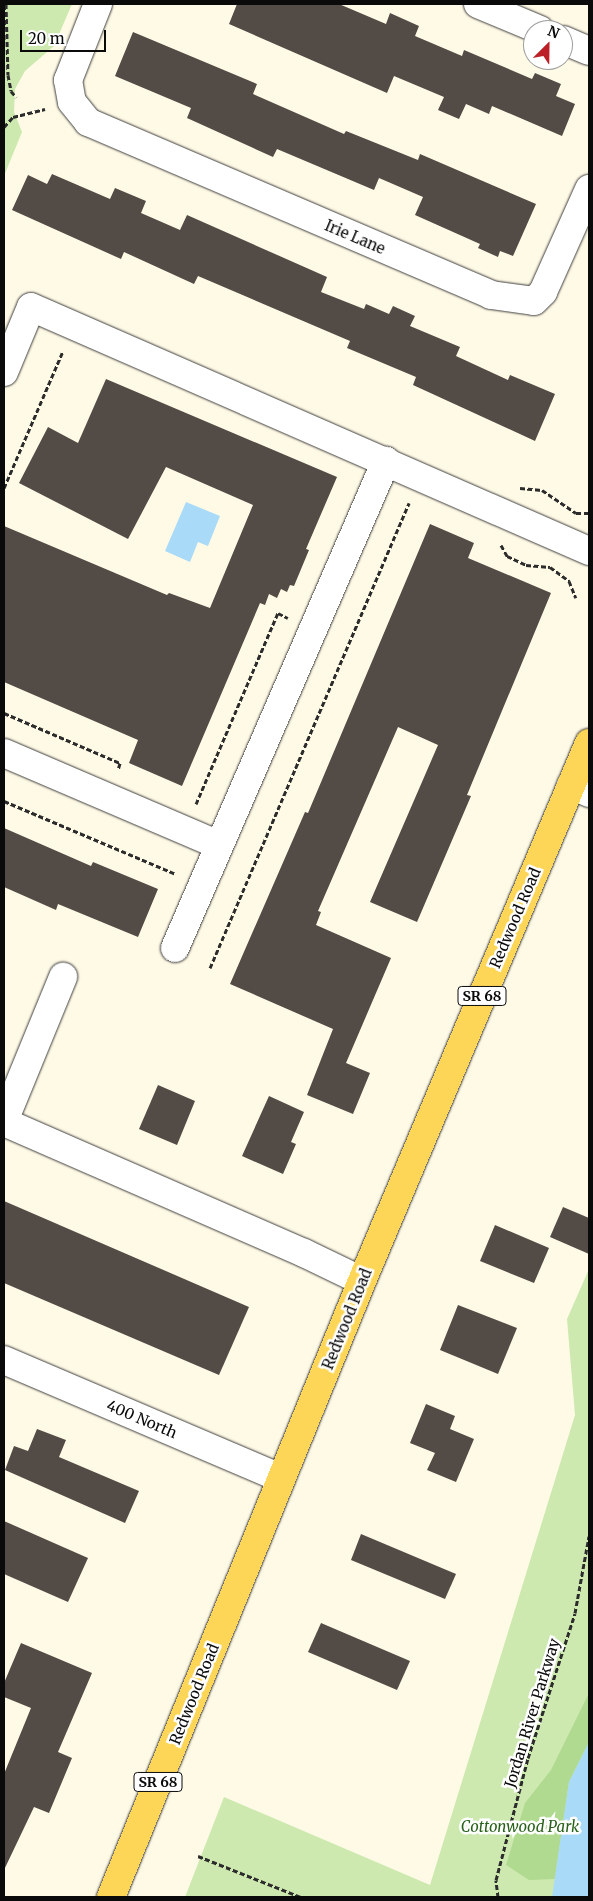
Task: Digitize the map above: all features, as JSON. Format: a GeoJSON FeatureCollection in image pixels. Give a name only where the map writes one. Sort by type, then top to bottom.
{"type":"FeatureCollection","features":[{"type":"Feature","properties":{"kind":"main road","name":"Redwood Road"},"geometry":{"type":"LineString","coordinates":[[111,1897],[362,1281],[580,789],[589,743]]}},
{"type":"Feature","properties":{"kind":"street","name":"Irie Lane"},"geometry":{"type":"LineString","coordinates":[[98,4],[68,80],[72,102],[88,122],[505,299],[534,301],[543,292],[589,189]]}},
{"type":"Feature","properties":{"kind":"street"},"geometry":{"type":"LineString","coordinates":[[478,4],[523,23]]}},
{"type":"Feature","properties":{"kind":"street"},"geometry":{"type":"LineString","coordinates":[[573,44],[589,51]]}},
{"type":"Feature","properties":{"kind":"street"},"geometry":{"type":"LineString","coordinates":[[4,372],[31,307],[589,551]]}},
{"type":"Feature","properties":{"kind":"street"},"geometry":{"type":"LineString","coordinates":[[175,948],[386,461]]}},
{"type":"Feature","properties":{"kind":"street"},"geometry":{"type":"LineString","coordinates":[[4,753],[219,845]]}},
{"type":"Feature","properties":{"kind":"street"},"geometry":{"type":"LineString","coordinates":[[63,977],[4,1122],[304,1253],[362,1281]]}},
{"type":"Feature","properties":{"kind":"street","name":"400 North"},"geometry":{"type":"LineString","coordinates":[[4,1360],[281,1478]]}},
{"type":"Feature","properties":{"kind":"path"},"geometry":{"type":"LineString","coordinates":[[6,4],[8,75],[11,91],[16,97]]}},
{"type":"Feature","properties":{"kind":"path"},"geometry":{"type":"LineString","coordinates":[[4,127],[13,118],[22,115]]}},
{"type":"Feature","properties":{"kind":"path"},"geometry":{"type":"LineString","coordinates":[[4,488],[65,346]]}},
{"type":"Feature","properties":{"kind":"path"},"geometry":{"type":"LineString","coordinates":[[210,968],[410,499],[419,502]]}},
{"type":"Feature","properties":{"kind":"path"},"geometry":{"type":"LineString","coordinates":[[500,542],[508,556],[526,566],[550,567],[569,581],[576,598]]}},
{"type":"Feature","properties":{"kind":"path"},"geometry":{"type":"LineString","coordinates":[[195,807],[278,613],[295,621]]}},
{"type":"Feature","properties":{"kind":"path"},"geometry":{"type":"LineString","coordinates":[[4,802],[202,886]]}},
{"type":"Feature","properties":{"kind":"path","name":"Jordan River Parkway"},"geometry":{"type":"LineString","coordinates":[[498,1897],[496,1880],[528,1758],[575,1613],[589,1536]]}},
{"type":"Feature","properties":{"kind":"path"},"geometry":{"type":"LineString","coordinates":[[198,1856],[301,1897]]}},
{"type":"Feature","properties":{"kind":"green space"},"geometry":{"type":"Polygon","coordinates":[[[4,4],[72,4],[54,46],[25,71],[15,89],[14,112],[22,132],[4,176],[4,4]]]}},
{"type":"Feature","properties":{"kind":"green space","name":"Cottonwood Park"},"geometry":{"type":"Polygon","coordinates":[[[589,1269],[589,1897],[185,1897],[224,1797],[430,1885],[575,1415],[567,1319],[589,1269]]]}},
{"type":"Feature","properties":{"kind":"green space"},"geometry":{"type":"Polygon","coordinates":[[[589,1693],[589,1742],[569,1782],[555,1879],[529,1880],[506,1865],[525,1803],[551,1770],[589,1693]]]}},
{"type":"Feature","properties":{"kind":"water"},"geometry":{"type":"Polygon","coordinates":[[[186,502],[220,516],[208,546],[198,542],[190,562],[165,551],[186,502]]]}},
{"type":"Feature","properties":{"kind":"water"},"geometry":{"type":"Polygon","coordinates":[[[589,1742],[589,1897],[552,1897],[569,1782],[589,1742]]]}},
{"type":"Feature","properties":{"kind":"building"},"geometry":{"type":"Polygon","coordinates":[[[237,4],[339,4],[386,24],[390,13],[419,26],[415,36],[462,56],[464,50],[532,79],[535,73],[561,84],[556,96],[575,104],[562,136],[492,106],[489,114],[466,104],[459,119],[438,110],[444,97],[394,76],[387,93],[229,24],[237,4]]]}},
{"type":"Feature","properties":{"kind":"building"},"geometry":{"type":"Polygon","coordinates":[[[133,32],[257,84],[253,94],[344,134],[346,131],[418,160],[420,154],[536,204],[513,256],[500,251],[498,257],[478,248],[480,244],[415,215],[423,197],[379,178],[374,190],[277,149],[273,157],[187,118],[191,108],[115,76],[133,32]]]}},
{"type":"Feature","properties":{"kind":"building"},"geometry":{"type":"Polygon","coordinates":[[[52,174],[110,199],[115,188],[146,201],[141,213],[180,230],[187,215],[327,277],[321,292],[364,309],[366,304],[389,314],[393,306],[415,316],[410,326],[460,347],[456,356],[508,380],[510,375],[555,394],[535,441],[413,385],[416,377],[347,348],[350,341],[198,276],[194,284],[124,252],[121,259],[12,210],[28,175],[47,184],[52,174]]]}},
{"type":"Feature","properties":{"kind":"building"},"geometry":{"type":"Polygon","coordinates":[[[106,379],[337,477],[306,549],[309,550],[294,586],[290,585],[287,592],[281,589],[277,598],[269,594],[265,605],[260,603],[182,786],[129,763],[138,740],[4,682],[4,526],[167,595],[169,593],[210,608],[253,505],[166,467],[128,539],[19,483],[48,427],[78,443],[106,379]]]}},
{"type":"Feature","properties":{"kind":"building"},"geometry":{"type":"Polygon","coordinates":[[[430,524],[474,543],[468,558],[551,593],[467,795],[471,796],[417,922],[370,902],[438,745],[398,727],[318,911],[321,912],[316,925],[391,958],[346,1063],[370,1073],[353,1114],[307,1095],[333,1029],[230,984],[305,812],[308,813],[430,524]]]}},
{"type":"Feature","properties":{"kind":"building"},"geometry":{"type":"Polygon","coordinates":[[[4,828],[91,866],[93,862],[158,889],[138,937],[58,904],[56,910],[4,887],[4,828]]]}},
{"type":"Feature","properties":{"kind":"building"},"geometry":{"type":"Polygon","coordinates":[[[158,1085],[195,1101],[177,1145],[139,1129],[158,1085]]]}},
{"type":"Feature","properties":{"kind":"building"},"geometry":{"type":"Polygon","coordinates":[[[269,1096],[304,1112],[291,1142],[296,1144],[283,1174],[242,1156],[269,1096]]]}},
{"type":"Feature","properties":{"kind":"building"},"geometry":{"type":"Polygon","coordinates":[[[4,1201],[249,1307],[219,1375],[4,1283],[4,1201]]]}},
{"type":"Feature","properties":{"kind":"building"},"geometry":{"type":"Polygon","coordinates":[[[563,1207],[589,1218],[589,1254],[550,1237],[563,1207]]]}},
{"type":"Feature","properties":{"kind":"building"},"geometry":{"type":"Polygon","coordinates":[[[495,1225],[549,1248],[534,1283],[480,1261],[495,1225]]]}},
{"type":"Feature","properties":{"kind":"building"},"geometry":{"type":"Polygon","coordinates":[[[458,1305],[517,1328],[498,1374],[440,1350],[458,1305]]]}},
{"type":"Feature","properties":{"kind":"building"},"geometry":{"type":"Polygon","coordinates":[[[426,1404],[455,1416],[450,1429],[474,1439],[456,1482],[427,1470],[435,1453],[410,1443],[426,1404]]]}},
{"type":"Feature","properties":{"kind":"building"},"geometry":{"type":"Polygon","coordinates":[[[37,1429],[66,1440],[59,1457],[139,1491],[125,1523],[5,1470],[14,1446],[28,1451],[37,1429]]]}},
{"type":"Feature","properties":{"kind":"building"},"geometry":{"type":"Polygon","coordinates":[[[4,1521],[88,1558],[68,1602],[4,1574],[4,1521]]]}},
{"type":"Feature","properties":{"kind":"building"},"geometry":{"type":"Polygon","coordinates":[[[361,1534],[456,1574],[445,1599],[351,1560],[361,1534]]]}},
{"type":"Feature","properties":{"kind":"building"},"geometry":{"type":"Polygon","coordinates":[[[321,1623],[410,1661],[397,1690],[308,1652],[321,1623]]]}},
{"type":"Feature","properties":{"kind":"building"},"geometry":{"type":"Polygon","coordinates":[[[21,1643],[92,1673],[58,1752],[72,1758],[49,1813],[34,1807],[4,1870],[4,1774],[31,1708],[4,1697],[4,1683],[21,1643]]]}}]}
